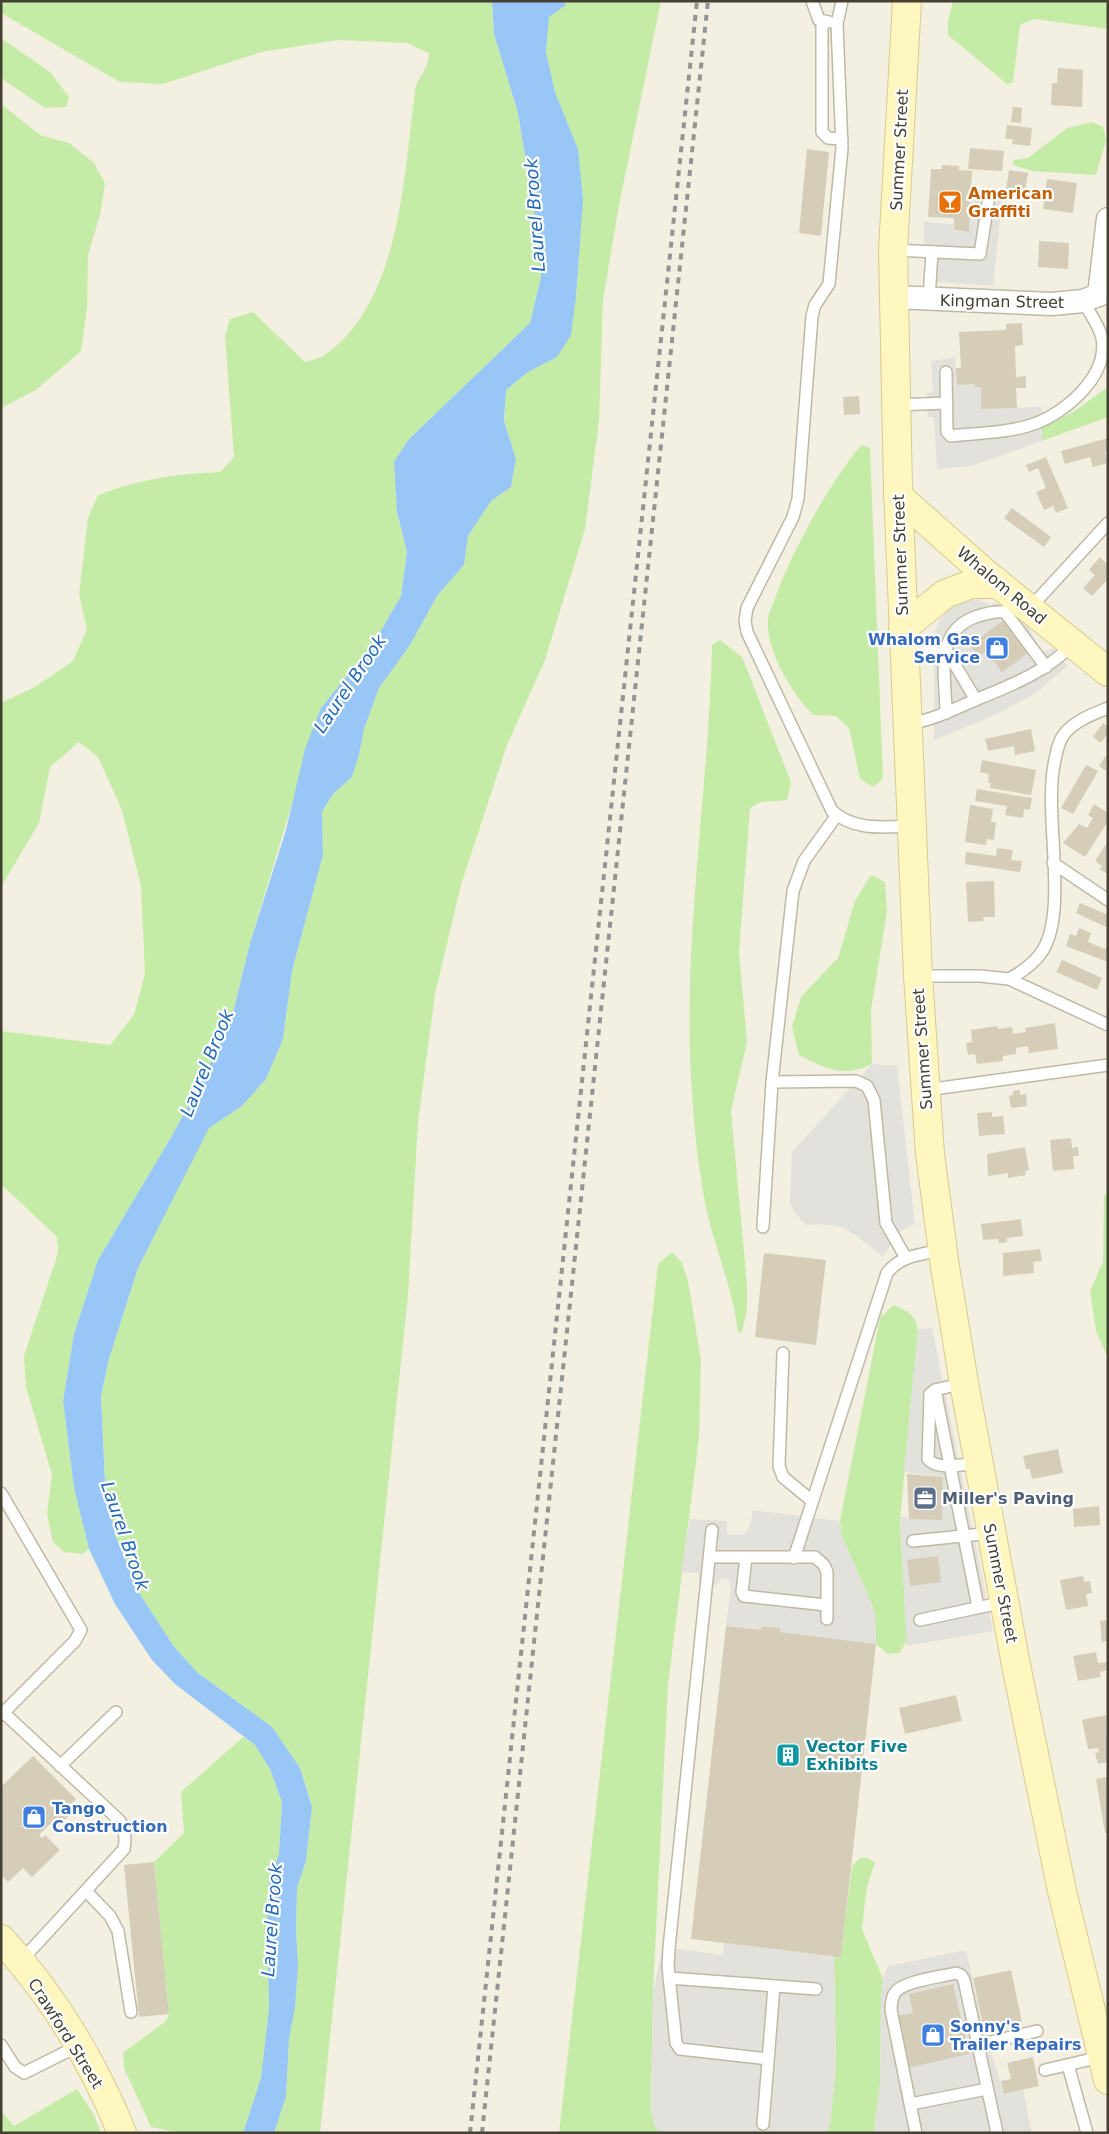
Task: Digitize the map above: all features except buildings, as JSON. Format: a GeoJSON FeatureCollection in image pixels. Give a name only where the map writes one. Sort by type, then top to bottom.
{"type":"FeatureCollection","features":[{"type":"Feature","properties":{"kind":"main road","name":"Summer Street"},"geometry":{"type":"LineString","coordinates":[[907,1],[894,250],[896,405],[911,826],[924,1090],[930,1154],[964,1383],[1005,1602],[1060,1882],[1106,2070]]}},
{"type":"Feature","properties":{"kind":"main road","name":"Whalom Road"},"geometry":{"type":"LineString","coordinates":[[898,496],[1012,600],[1108,672]]}},
{"type":"Feature","properties":{"kind":"main road"},"geometry":{"type":"LineString","coordinates":[[903,628],[945,594],[971,584],[1012,600]]}},
{"type":"Feature","properties":{"kind":"main road","name":"Crawford Street"},"geometry":{"type":"LineString","coordinates":[[1,1938],[40,1987],[78,2046],[113,2111],[122,2133]]}},
{"type":"Feature","properties":{"kind":"street"},"geometry":{"type":"LineString","coordinates":[[1097,296],[1108,219]]}},
{"type":"Feature","properties":{"kind":"street","name":"Kingman Street"},"geometry":{"type":"LineString","coordinates":[[894,297],[1041,304],[1097,296]]}},
{"type":"Feature","properties":{"kind":"lane"},"geometry":{"type":"LineString","coordinates":[[812,1],[822,22],[822,132],[828,138],[842,139]]}},
{"type":"Feature","properties":{"kind":"lane"},"geometry":{"type":"LineString","coordinates":[[842,1],[837,22],[842,139],[830,284],[815,305],[812,316],[798,499],[793,517],[747,608],[745,621],[747,632],[832,811],[849,823],[866,827],[911,826]]}},
{"type":"Feature","properties":{"kind":"lane"},"geometry":{"type":"LineString","coordinates":[[822,22],[837,22]]}},
{"type":"Feature","properties":{"kind":"lane"},"geometry":{"type":"LineString","coordinates":[[894,250],[980,254],[988,203]]}},
{"type":"Feature","properties":{"kind":"lane"},"geometry":{"type":"LineString","coordinates":[[929,299],[932,252]]}},
{"type":"Feature","properties":{"kind":"lane"},"geometry":{"type":"LineString","coordinates":[[946,372],[948,432],[951,436],[1024,427],[1043,420],[1061,410],[1094,378],[1103,356],[1104,346],[1100,330],[1097,296]]}},
{"type":"Feature","properties":{"kind":"lane"},"geometry":{"type":"LineString","coordinates":[[896,405],[947,403]]}},
{"type":"Feature","properties":{"kind":"lane"},"geometry":{"type":"LineString","coordinates":[[946,713],[945,648],[949,636],[960,625],[988,614],[1012,600],[1108,523]]}},
{"type":"Feature","properties":{"kind":"lane"},"geometry":{"type":"LineString","coordinates":[[1012,600],[1046,667]]}},
{"type":"Feature","properties":{"kind":"lane"},"geometry":{"type":"LineString","coordinates":[[907,724],[922,722],[946,713],[1019,682],[1046,667],[1072,644]]}},
{"type":"Feature","properties":{"kind":"lane"},"geometry":{"type":"LineString","coordinates":[[904,656],[945,648]]}},
{"type":"Feature","properties":{"kind":"lane"},"geometry":{"type":"LineString","coordinates":[[945,648],[976,700]]}},
{"type":"Feature","properties":{"kind":"lane"},"geometry":{"type":"LineString","coordinates":[[1009,980],[1037,958],[1048,941],[1054,920],[1052,790],[1060,742],[1064,734],[1074,725],[1108,708]]}},
{"type":"Feature","properties":{"kind":"lane"},"geometry":{"type":"LineString","coordinates":[[763,1227],[772,1082],[793,890],[804,861],[837,815]]}},
{"type":"Feature","properties":{"kind":"lane"},"geometry":{"type":"LineString","coordinates":[[1053,863],[1108,900]]}},
{"type":"Feature","properties":{"kind":"lane"},"geometry":{"type":"LineString","coordinates":[[918,976],[980,976],[1009,980],[1108,1026]]}},
{"type":"Feature","properties":{"kind":"lane"},"geometry":{"type":"LineString","coordinates":[[924,1090],[1108,1065]]}},
{"type":"Feature","properties":{"kind":"lane"},"geometry":{"type":"LineString","coordinates":[[772,1082],[856,1081],[870,1090],[874,1100],[886,1223],[906,1258]]}},
{"type":"Feature","properties":{"kind":"lane"},"geometry":{"type":"LineString","coordinates":[[794,1558],[887,1273],[897,1262],[906,1258],[943,1250]]}},
{"type":"Feature","properties":{"kind":"lane"},"geometry":{"type":"LineString","coordinates":[[783,1353],[779,1466],[783,1477],[812,1501]]}},
{"type":"Feature","properties":{"kind":"lane"},"geometry":{"type":"LineString","coordinates":[[964,1383],[935,1390],[930,1394],[928,1459],[933,1463],[950,1466],[979,1464]]}},
{"type":"Feature","properties":{"kind":"lane"},"geometry":{"type":"LineString","coordinates":[[935,1390],[978,1607]]}},
{"type":"Feature","properties":{"kind":"lane"},"geometry":{"type":"LineString","coordinates":[[1,1493],[81,1630],[75,1641],[2,1714],[120,1821],[125,1831],[124,1849],[20,1962]]}},
{"type":"Feature","properties":{"kind":"lane"},"geometry":{"type":"LineString","coordinates":[[712,1530],[669,1952],[669,1978],[676,2043],[680,2049],[768,2059]]}},
{"type":"Feature","properties":{"kind":"lane"},"geometry":{"type":"LineString","coordinates":[[912,1541],[992,1533]]}},
{"type":"Feature","properties":{"kind":"lane"},"geometry":{"type":"LineString","coordinates":[[710,1557],[815,1557],[827,1572],[827,1619]]}},
{"type":"Feature","properties":{"kind":"lane"},"geometry":{"type":"LineString","coordinates":[[746,1558],[742,1592],[744,1596],[826,1604]]}},
{"type":"Feature","properties":{"kind":"lane"},"geometry":{"type":"LineString","coordinates":[[920,1620],[1005,1602]]}},
{"type":"Feature","properties":{"kind":"lane"},"geometry":{"type":"LineString","coordinates":[[60,1766],[116,1712]]}},
{"type":"Feature","properties":{"kind":"lane"},"geometry":{"type":"LineString","coordinates":[[86,1891],[110,1916],[118,1931],[131,2012]]}},
{"type":"Feature","properties":{"kind":"lane"},"geometry":{"type":"LineString","coordinates":[[916,2133],[891,2010],[894,1994],[904,1985],[956,1973],[961,1975],[997,2133]]}},
{"type":"Feature","properties":{"kind":"lane"},"geometry":{"type":"LineString","coordinates":[[669,1978],[816,1990]]}},
{"type":"Feature","properties":{"kind":"lane"},"geometry":{"type":"LineString","coordinates":[[763,2124],[774,1986]]}},
{"type":"Feature","properties":{"kind":"lane"},"geometry":{"type":"LineString","coordinates":[[978,2045],[1037,2031]]}},
{"type":"Feature","properties":{"kind":"lane"},"geometry":{"type":"LineString","coordinates":[[1,2045],[15,2067],[24,2073],[78,2046]]}},
{"type":"Feature","properties":{"kind":"lane"},"geometry":{"type":"LineString","coordinates":[[1068,2065],[1087,2133]]}},
{"type":"Feature","properties":{"kind":"lane"},"geometry":{"type":"LineString","coordinates":[[1045,2070],[1068,2065],[1106,2070]]}},
{"type":"Feature","properties":{"kind":"lane"},"geometry":{"type":"LineString","coordinates":[[911,2104],[987,2089]]}},
{"type":"Feature","properties":{"kind":"green space"},"geometry":{"type":"Polygon","coordinates":[[[1,1],[492,1],[494,34],[518,113],[535,218],[541,277],[530,323],[409,439],[397,512],[407,552],[401,596],[375,641],[321,708],[250,943],[230,1026],[173,1134],[98,1260],[74,1334],[63,1401],[74,1488],[89,1549],[82,1554],[64,1552],[53,1542],[47,1514],[52,1475],[26,1387],[24,1356],[58,1253],[57,1237],[1,1184],[1,1031],[110,1045],[134,1015],[145,974],[141,886],[122,810],[98,757],[79,742],[50,767],[39,823],[1,887],[1,703],[35,687],[73,661],[87,629],[79,594],[88,518],[98,495],[158,478],[220,472],[234,457],[225,336],[230,319],[253,312],[305,362],[326,354],[351,331],[370,302],[384,269],[402,196],[416,86],[427,64],[429,53],[407,43],[338,40],[261,52],[163,84],[120,82],[1,13],[1,1]]]}},
{"type":"Feature","properties":{"kind":"green space"},"geometry":{"type":"Polygon","coordinates":[[[568,1],[661,1],[619,205],[603,300],[599,421],[585,529],[545,660],[507,745],[461,885],[435,994],[418,1122],[408,1295],[320,2133],[274,2133],[286,2097],[289,2039],[295,2008],[298,1966],[296,1929],[297,1888],[306,1861],[312,1807],[300,1768],[272,1727],[198,1673],[175,1648],[141,1596],[115,1535],[105,1483],[101,1396],[109,1359],[138,1268],[209,1127],[242,1106],[266,1079],[283,1039],[292,971],[323,855],[322,812],[333,794],[352,777],[364,729],[379,688],[410,645],[437,596],[464,565],[468,536],[491,501],[511,487],[516,459],[504,421],[506,390],[528,372],[557,357],[576,297],[579,255],[578,149],[555,92],[546,52],[549,17],[568,1]]]}},
{"type":"Feature","properties":{"kind":"green space"},"geometry":{"type":"Polygon","coordinates":[[[953,1],[1108,1],[1108,29],[1034,19],[1020,25],[1013,82],[1007,84],[948,35],[948,22],[953,1]]]}},
{"type":"Feature","properties":{"kind":"green space"},"geometry":{"type":"Polygon","coordinates":[[[1,38],[50,72],[69,97],[66,107],[45,108],[1,78],[1,38]]]}},
{"type":"Feature","properties":{"kind":"green space"},"geometry":{"type":"Polygon","coordinates":[[[1,104],[40,135],[69,143],[94,163],[105,183],[100,215],[88,255],[87,308],[81,351],[36,390],[1,408],[1,104]]]}},
{"type":"Feature","properties":{"kind":"green space"},"geometry":{"type":"Polygon","coordinates":[[[1092,122],[1103,127],[1106,140],[1096,175],[1032,171],[1013,165],[1014,160],[1028,158],[1067,128],[1092,122]]]}},
{"type":"Feature","properties":{"kind":"green space"},"geometry":{"type":"Polygon","coordinates":[[[1108,387],[1108,417],[1042,441],[1042,428],[1073,412],[1108,387]]]}},
{"type":"Feature","properties":{"kind":"green space"},"geometry":{"type":"Polygon","coordinates":[[[861,445],[870,448],[883,779],[873,787],[860,779],[849,728],[836,716],[813,715],[805,706],[782,671],[771,645],[768,632],[770,612],[791,559],[812,518],[836,479],[861,445]]]}},
{"type":"Feature","properties":{"kind":"green space"},"geometry":{"type":"Polygon","coordinates":[[[720,640],[742,657],[791,782],[787,800],[761,802],[750,808],[739,952],[747,1042],[731,1111],[747,1284],[747,1310],[742,1332],[738,1333],[732,1298],[708,1214],[697,1153],[689,1023],[693,915],[710,699],[712,645],[720,640]]]}},
{"type":"Feature","properties":{"kind":"green space"},"geometry":{"type":"Polygon","coordinates":[[[871,875],[885,882],[887,911],[871,1011],[872,1064],[852,1070],[835,1070],[826,1068],[799,1055],[792,1027],[801,997],[838,958],[855,901],[871,875]]]}},
{"type":"Feature","properties":{"kind":"green space"},"geometry":{"type":"Polygon","coordinates":[[[1108,1191],[1108,1358],[1096,1331],[1090,1291],[1103,1262],[1104,1196],[1108,1191]]]}},
{"type":"Feature","properties":{"kind":"green space"},"geometry":{"type":"Polygon","coordinates":[[[672,1252],[682,1263],[688,1281],[701,1360],[699,1438],[668,1685],[653,1992],[651,2110],[656,2129],[669,2133],[559,2133],[658,1264],[672,1252]]]}},
{"type":"Feature","properties":{"kind":"green space"},"geometry":{"type":"Polygon","coordinates":[[[893,1305],[910,1314],[915,1320],[918,1329],[900,1520],[907,1641],[899,1653],[888,1654],[876,1644],[875,1612],[841,1534],[840,1521],[880,1318],[893,1305]]]}},
{"type":"Feature","properties":{"kind":"green space"},"geometry":{"type":"Polygon","coordinates":[[[243,1737],[255,1745],[270,1769],[282,1802],[279,1854],[269,1881],[267,1923],[269,2008],[261,2078],[243,2133],[181,2133],[151,2127],[124,2068],[123,2053],[166,2021],[169,2014],[154,1862],[184,1833],[181,1792],[243,1737]]]}},
{"type":"Feature","properties":{"kind":"green space"},"geometry":{"type":"Polygon","coordinates":[[[860,1858],[868,1858],[875,1863],[867,1886],[862,1929],[883,1979],[880,2084],[874,2133],[826,2133],[830,2126],[836,2066],[834,1956],[841,1956],[852,1866],[860,1858]]]}},
{"type":"Feature","properties":{"kind":"green space"},"geometry":{"type":"Polygon","coordinates":[[[77,2089],[94,2115],[101,2133],[1,2133],[1,2111],[14,2126],[77,2089]]]}},
{"type":"Feature","properties":{"kind":"shaded area"},"geometry":{"type":"Polygon","coordinates":[[[972,188],[1003,191],[993,286],[925,281],[924,222],[954,224],[953,231],[969,232],[972,188]]]}},
{"type":"Feature","properties":{"kind":"shaded area"},"geometry":{"type":"Polygon","coordinates":[[[955,357],[957,385],[975,384],[981,387],[982,409],[1042,407],[1042,441],[972,466],[937,469],[934,417],[928,417],[926,404],[927,393],[933,392],[931,361],[955,357]]]}},
{"type":"Feature","properties":{"kind":"shaded area"},"geometry":{"type":"Polygon","coordinates":[[[975,599],[992,605],[994,602],[1025,620],[1039,648],[1043,652],[1053,648],[1067,666],[1036,693],[995,715],[934,740],[934,635],[939,621],[949,609],[964,601],[975,599]]]}},
{"type":"Feature","properties":{"kind":"shaded area"},"geometry":{"type":"Polygon","coordinates":[[[872,1064],[897,1066],[915,1224],[903,1230],[894,1239],[883,1257],[856,1235],[841,1227],[821,1224],[806,1225],[795,1213],[790,1202],[792,1152],[872,1064]]]}},
{"type":"Feature","properties":{"kind":"shaded area"},"geometry":{"type":"Polygon","coordinates":[[[932,1328],[993,1631],[907,1646],[900,1517],[942,1520],[943,1477],[904,1472],[918,1329],[932,1328]]]}},
{"type":"Feature","properties":{"kind":"shaded area"},"geometry":{"type":"Polygon","coordinates":[[[753,1510],[840,1521],[841,1534],[875,1612],[876,1644],[780,1632],[780,1628],[762,1626],[761,1630],[726,1626],[731,1587],[728,1578],[721,1579],[717,1585],[699,1582],[699,1573],[681,1572],[690,1519],[727,1521],[727,1534],[740,1535],[746,1533],[753,1510]]]}},
{"type":"Feature","properties":{"kind":"shaded area"},"geometry":{"type":"Polygon","coordinates":[[[724,1943],[834,1956],[836,2066],[830,2126],[826,2133],[669,2133],[656,2129],[651,2110],[653,1992],[663,1947],[723,1955],[724,1943]]]}},
{"type":"Feature","properties":{"kind":"shaded area"},"geometry":{"type":"Polygon","coordinates":[[[966,1950],[984,2030],[1004,2094],[1023,2090],[1032,2133],[874,2133],[880,2084],[881,2001],[883,1979],[888,1966],[966,1950]]]}},
{"type":"Feature","properties":{"kind":"water","name":"Laurel Brook"},"geometry":{"type":"Polygon","coordinates":[[[492,1],[564,1],[566,5],[549,17],[546,52],[555,92],[578,149],[583,200],[576,297],[571,335],[557,357],[528,372],[506,390],[504,421],[516,459],[511,487],[491,501],[468,536],[464,565],[437,596],[410,645],[379,688],[364,729],[352,777],[333,794],[322,812],[323,855],[292,971],[283,1039],[266,1079],[242,1106],[209,1128],[138,1268],[109,1359],[101,1396],[105,1483],[115,1535],[141,1596],[175,1648],[198,1673],[272,1727],[300,1768],[312,1807],[306,1861],[297,1888],[296,1929],[298,1966],[295,2008],[289,2039],[286,2097],[274,2133],[243,2133],[261,2078],[269,2008],[267,1923],[269,1881],[279,1854],[282,1802],[270,1769],[255,1745],[175,1684],[152,1660],[115,1604],[89,1549],[74,1488],[63,1401],[74,1334],[98,1260],[173,1134],[230,1026],[250,943],[286,830],[305,749],[321,708],[375,641],[401,596],[407,552],[397,512],[394,462],[409,439],[530,323],[541,277],[535,218],[518,113],[494,34],[492,1]]]}},
{"type":"Feature","properties":{"kind":"railway"},"geometry":{"type":"LineString","coordinates":[[470,2133],[697,1]]}},
{"type":"Feature","properties":{"kind":"railway"},"geometry":{"type":"LineString","coordinates":[[482,2133],[708,1]]}},
{"type":"Feature","properties":{"kind":"place","name":"American Graffiti"},"geometry":{"type":"Point","coordinates":[950,202]}},
{"type":"Feature","properties":{"kind":"place","name":"Whalom Gas Service"},"geometry":{"type":"Point","coordinates":[997,648]}},
{"type":"Feature","properties":{"kind":"place","name":"Miller's Paving"},"geometry":{"type":"Point","coordinates":[925,1498]}},
{"type":"Feature","properties":{"kind":"place","name":"Vector Five Exhibits"},"geometry":{"type":"Point","coordinates":[788,1755]}},
{"type":"Feature","properties":{"kind":"place","name":"Tango Construction"},"geometry":{"type":"Point","coordinates":[34,1817]}},
{"type":"Feature","properties":{"kind":"place","name":"Sonny's Trailer Repairs"},"geometry":{"type":"Point","coordinates":[933,2035]}}]}
